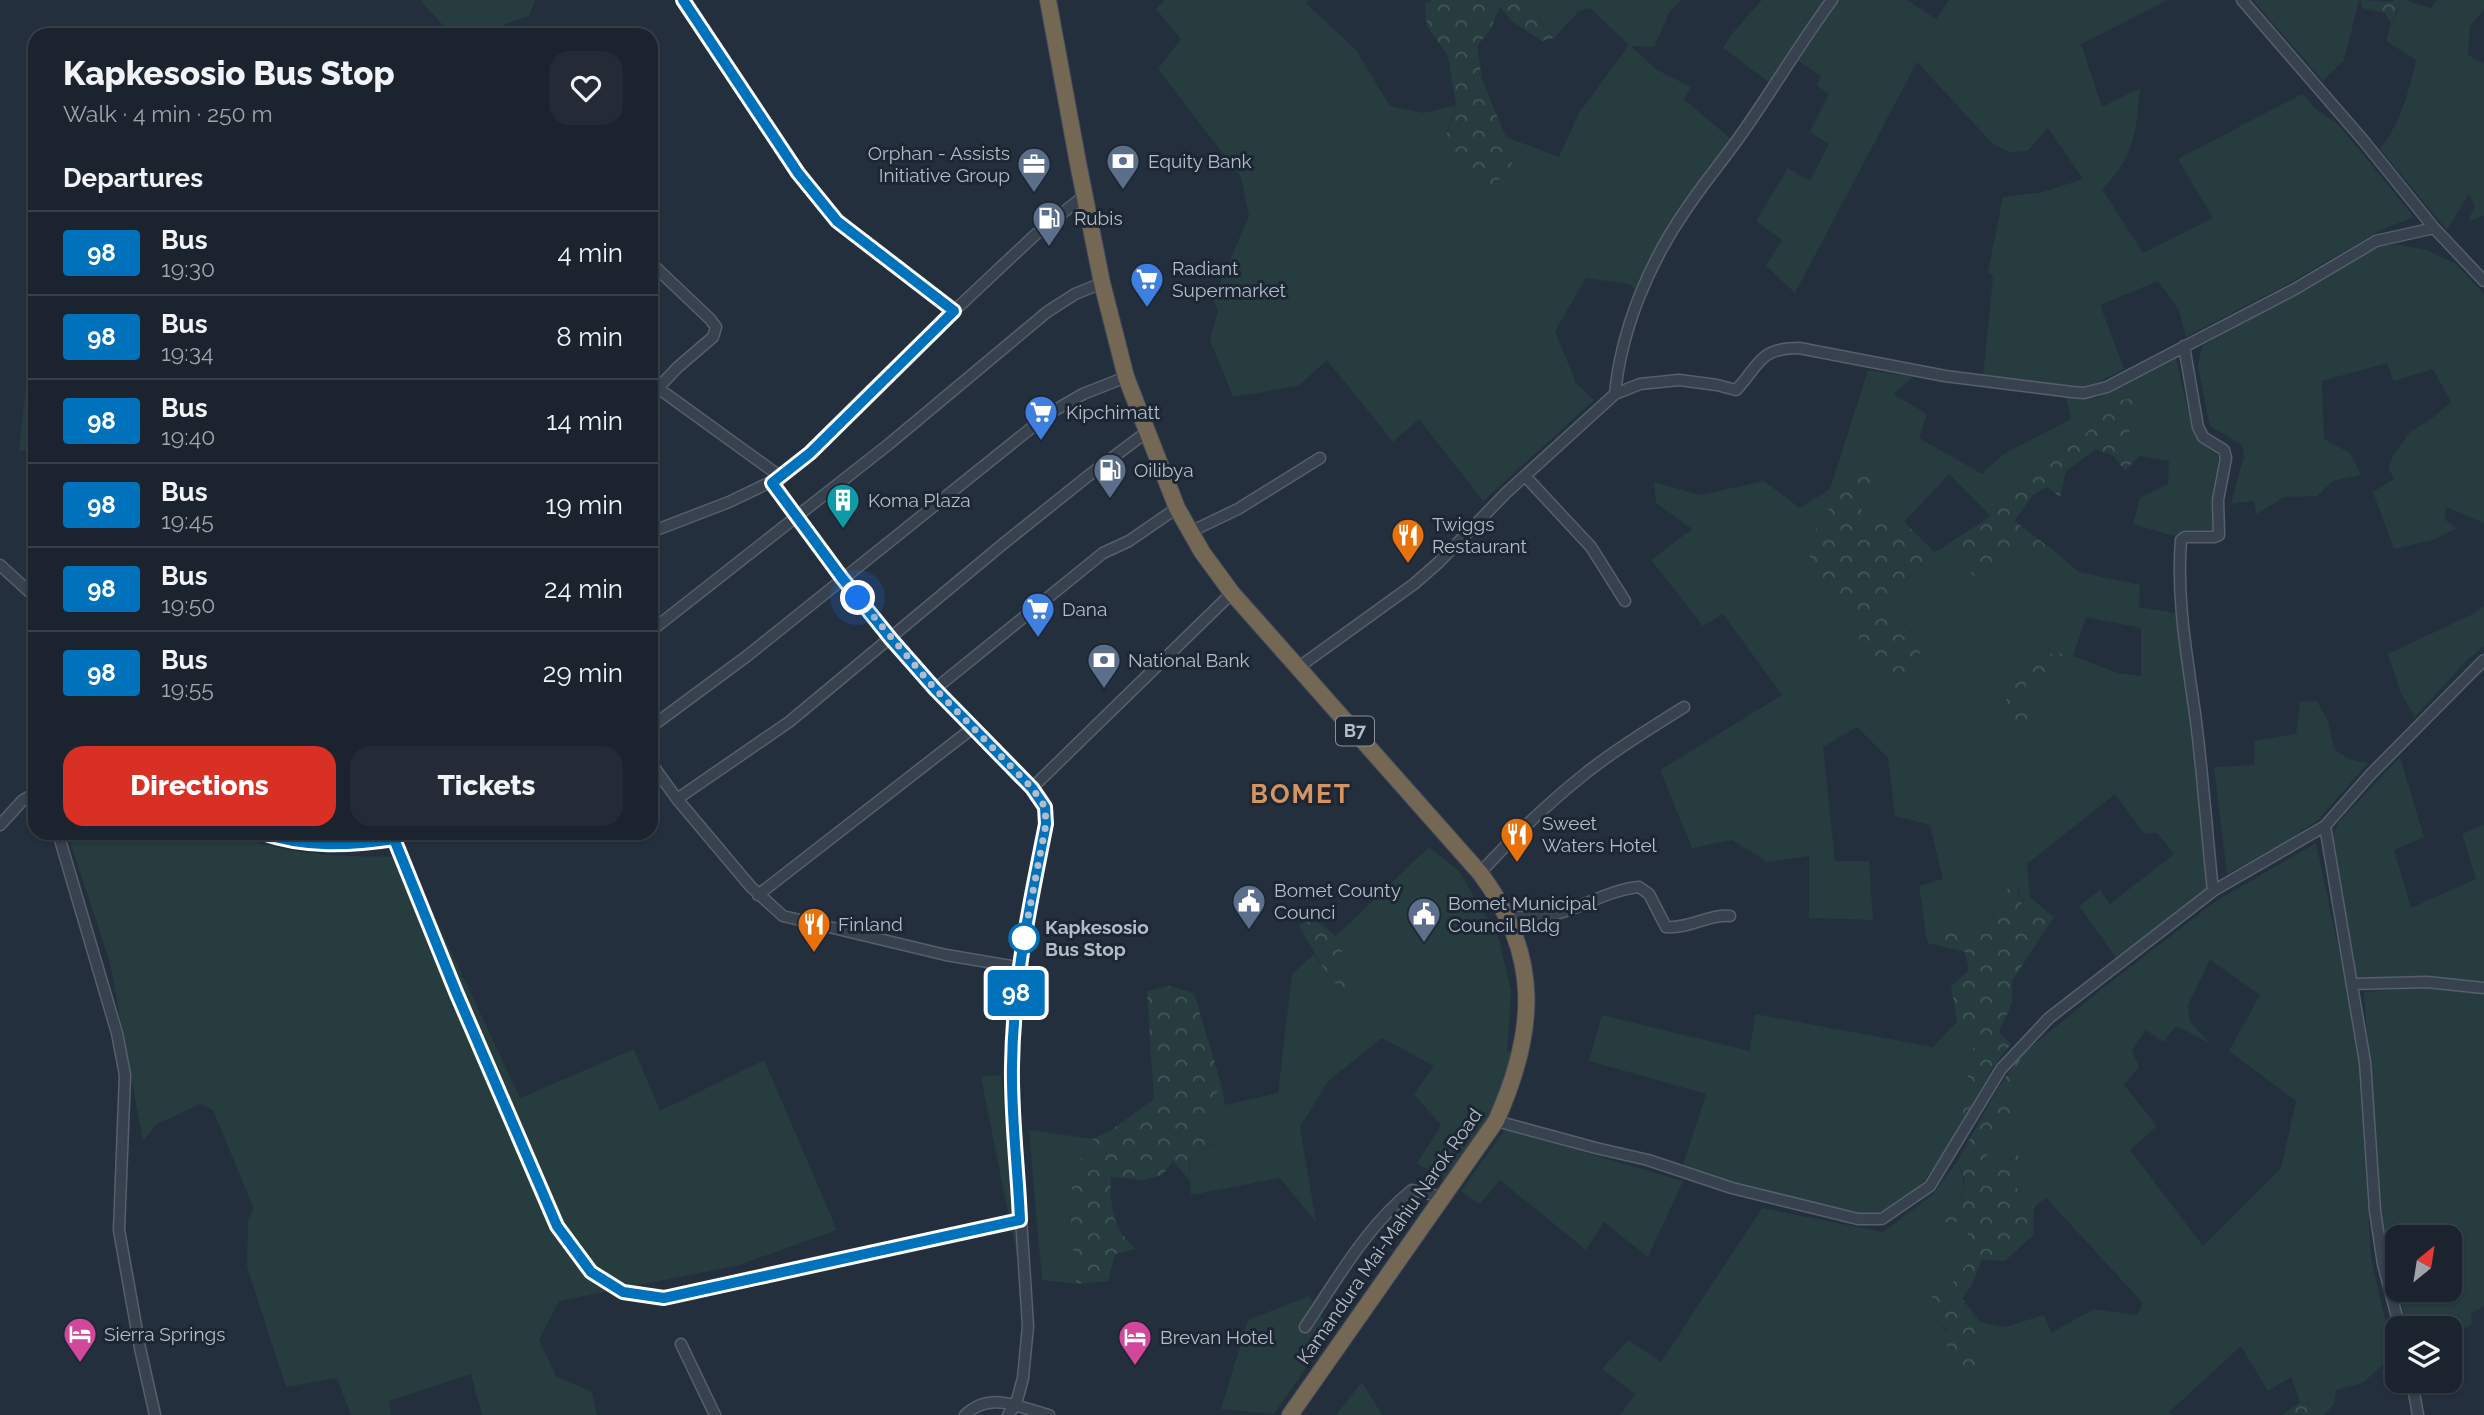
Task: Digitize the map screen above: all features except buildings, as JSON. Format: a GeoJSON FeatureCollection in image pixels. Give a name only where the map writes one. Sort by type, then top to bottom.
{"type":"FeatureCollection","features":[{"type":"Feature","properties":{"kind":"highway","name":"Kamandura Mai-Mahiu Narok Road"},"geometry":{"type":"LineString","coordinates":[[1048,0],[1102,283],[1126,377],[1177,508],[1190,532],[1232,593],[1480,873],[1509,919],[1525,972],[1525,1021],[1518,1066],[1496,1121],[1290,1415]]}},
{"type":"Feature","properties":{"kind":"street"},"geometry":{"type":"LineString","coordinates":[[683,0],[798,173],[837,221],[954,311]]}},
{"type":"Feature","properties":{"kind":"street"},"geometry":{"type":"LineString","coordinates":[[1615,394],[1617,369],[1625,340],[1662,248],[1685,209],[1722,163],[1832,0]]}},
{"type":"Feature","properties":{"kind":"street"},"geometry":{"type":"LineString","coordinates":[[2242,0],[2363,140],[2434,228],[2484,281]]}},
{"type":"Feature","properties":{"kind":"street"},"geometry":{"type":"LineString","coordinates":[[658,529],[776,480],[810,453],[954,311],[1035,236],[1085,195]]}},
{"type":"Feature","properties":{"kind":"street"},"geometry":{"type":"LineString","coordinates":[[1299,667],[1413,584],[1615,394],[1640,384],[1679,380],[1736,390],[1762,358],[1775,351],[1799,348],[1945,376],[2084,393],[2107,387],[2295,289],[2376,241],[2434,228]]}},
{"type":"Feature","properties":{"kind":"street"},"geometry":{"type":"LineString","coordinates":[[658,270],[716,327],[713,337],[658,383]]}},
{"type":"Feature","properties":{"kind":"street"},"geometry":{"type":"LineString","coordinates":[[658,625],[889,444],[1047,312],[1074,294],[1102,283]]}},
{"type":"Feature","properties":{"kind":"street"},"geometry":{"type":"LineString","coordinates":[[2184,346],[2198,427],[2203,437],[2224,450],[2226,458],[2218,500],[2219,535],[2185,537],[2181,540],[2180,555],[2183,640],[2196,718],[2213,891]]}},
{"type":"Feature","properties":{"kind":"street"},"geometry":{"type":"LineString","coordinates":[[658,722],[747,656],[1050,413],[1083,394],[1126,377]]}},
{"type":"Feature","properties":{"kind":"street"},"geometry":{"type":"LineString","coordinates":[[658,389],[776,480],[796,515],[891,639],[935,689],[1032,788],[1045,807],[1046,824],[1018,967],[1012,1079],[1028,1326],[1023,1378],[1016,1404],[1007,1415]]}},
{"type":"Feature","properties":{"kind":"street"},"geometry":{"type":"LineString","coordinates":[[677,799],[789,722],[1014,535],[1148,431]]}},
{"type":"Feature","properties":{"kind":"street"},"geometry":{"type":"LineString","coordinates":[[1190,532],[1238,509],[1320,458]]}},
{"type":"Feature","properties":{"kind":"street"},"geometry":{"type":"LineString","coordinates":[[1525,476],[1591,547],[1625,601]]}},
{"type":"Feature","properties":{"kind":"street"},"geometry":{"type":"LineString","coordinates":[[935,689],[1103,553],[1129,541],[1177,508]]}},
{"type":"Feature","properties":{"kind":"street"},"geometry":{"type":"LineString","coordinates":[[0,565],[28,591]]}},
{"type":"Feature","properties":{"kind":"street"},"geometry":{"type":"LineString","coordinates":[[1032,788],[1232,593]]}},
{"type":"Feature","properties":{"kind":"street"},"geometry":{"type":"LineString","coordinates":[[1496,1121],[1648,1160],[1732,1188],[1858,1219],[1882,1219],[1930,1186],[2001,1069],[2049,1018],[2213,891],[2325,826],[2370,775],[2484,660]]}},
{"type":"Feature","properties":{"kind":"street"},"geometry":{"type":"LineString","coordinates":[[1480,873],[1523,827],[1585,773],[1684,707]]}},
{"type":"Feature","properties":{"kind":"street"},"geometry":{"type":"LineString","coordinates":[[758,895],[974,727]]}},
{"type":"Feature","properties":{"kind":"street"},"geometry":{"type":"LineString","coordinates":[[658,773],[758,895],[783,916],[946,955],[1018,967]]}},
{"type":"Feature","properties":{"kind":"street"},"geometry":{"type":"LineString","coordinates":[[0,825],[28,797]]}},
{"type":"Feature","properties":{"kind":"street"},"geometry":{"type":"LineString","coordinates":[[2325,826],[2365,1062],[2375,1211],[2383,1264],[2397,1316]]}},
{"type":"Feature","properties":{"kind":"street"},"geometry":{"type":"LineString","coordinates":[[60,840],[117,1033],[125,1074],[119,1230],[139,1349],[155,1415]]}},
{"type":"Feature","properties":{"kind":"street"},"geometry":{"type":"LineString","coordinates":[[286,840],[300,844],[386,840]]}},
{"type":"Feature","properties":{"kind":"street"},"geometry":{"type":"LineString","coordinates":[[394,840],[456,992],[557,1226],[591,1272],[623,1292],[664,1298],[1020,1220]]}},
{"type":"Feature","properties":{"kind":"street"},"geometry":{"type":"LineString","coordinates":[[1509,919],[1525,915],[1551,916],[1639,887],[1647,891],[1666,928],[1730,916]]}},
{"type":"Feature","properties":{"kind":"street"},"geometry":{"type":"LineString","coordinates":[[2353,984],[2427,982],[2484,988]]}},
{"type":"Feature","properties":{"kind":"street"},"geometry":{"type":"LineString","coordinates":[[1305,1327],[1361,1242],[1392,1206],[1412,1190],[1442,1197]]}},
{"type":"Feature","properties":{"kind":"street"},"geometry":{"type":"LineString","coordinates":[[681,1344],[715,1415]]}},
{"type":"Feature","properties":{"kind":"street"},"geometry":{"type":"LineString","coordinates":[[2414,1393],[2418,1415]]}},
{"type":"Feature","properties":{"kind":"street"},"geometry":{"type":"LineString","coordinates":[[965,1415],[972,1408],[989,1402],[1016,1404],[1049,1415]]}},
{"type":"Feature","properties":{"kind":"green space"},"geometry":{"type":"Polygon","coordinates":[[[420,0],[535,0],[529,16],[503,25],[504,28],[443,28],[443,25],[420,0]]]}},
{"type":"Feature","properties":{"kind":"green space"},"geometry":{"type":"Polygon","coordinates":[[[1165,0],[1309,0],[1306,3],[1356,50],[1390,106],[1424,113],[1456,105],[1445,140],[1513,167],[1506,137],[1559,157],[1579,113],[1629,45],[1590,8],[1579,11],[1554,38],[1538,17],[1517,0],[1681,0],[1670,11],[1654,47],[1631,46],[1657,70],[1691,87],[1684,99],[1732,140],[1658,246],[1636,290],[1629,284],[1586,278],[1555,331],[1576,383],[1594,400],[1483,501],[1419,419],[1393,442],[1327,360],[1298,386],[1233,397],[1210,340],[1218,311],[1213,299],[1249,216],[1241,177],[1158,69],[1181,39],[1156,9],[1165,0]]]}},
{"type":"Feature","properties":{"kind":"green space"},"geometry":{"type":"Polygon","coordinates":[[[1432,0],[1517,0],[1538,17],[1554,38],[1542,41],[1513,22],[1500,7],[1490,30],[1477,46],[1482,80],[1506,137],[1513,167],[1490,188],[1473,182],[1445,140],[1456,105],[1448,56],[1427,26],[1425,4],[1432,0]]]}},
{"type":"Feature","properties":{"kind":"green space"},"geometry":{"type":"Polygon","coordinates":[[[1762,0],[1826,0],[1770,83],[1723,48],[1762,0]]]}},
{"type":"Feature","properties":{"kind":"green space"},"geometry":{"type":"Polygon","coordinates":[[[1837,0],[1907,0],[1936,19],[1949,0],[2168,0],[2081,44],[2102,107],[2140,88],[2132,143],[2121,166],[2102,189],[2143,253],[2213,218],[2178,159],[2302,94],[2317,110],[2339,125],[2414,217],[2383,229],[2286,285],[2186,337],[2179,310],[2158,281],[2100,305],[2124,369],[2096,383],[2079,388],[1983,376],[1993,277],[1988,272],[2003,197],[2043,192],[2083,179],[2048,128],[2028,151],[2009,152],[1992,143],[1917,62],[1795,293],[1766,266],[1782,240],[1756,221],[1788,168],[1810,181],[1829,144],[1810,132],[1829,94],[1817,85],[1821,76],[1797,60],[1837,0]]]}},
{"type":"Feature","properties":{"kind":"green space"},"geometry":{"type":"Polygon","coordinates":[[[2253,0],[2359,0],[2344,60],[2323,81],[2253,0]]]}},
{"type":"Feature","properties":{"kind":"green space"},"geometry":{"type":"Polygon","coordinates":[[[2361,0],[2408,0],[2398,8],[2391,23],[2385,13],[2362,8],[2361,0]]]}},
{"type":"Feature","properties":{"kind":"green space"},"geometry":{"type":"Polygon","coordinates":[[[2437,0],[2484,0],[2484,10],[2470,26],[2468,55],[2484,64],[2484,216],[2468,221],[2475,206],[2469,194],[2447,230],[2380,149],[2403,107],[2416,60],[2386,41],[2391,23],[2403,2],[2431,8],[2437,0]]]}},
{"type":"Feature","properties":{"kind":"green space"},"geometry":{"type":"Polygon","coordinates":[[[2396,244],[2426,250],[2456,264],[2484,294],[2484,523],[2447,507],[2444,519],[2457,528],[2433,540],[2394,549],[2373,492],[2394,479],[2388,468],[2394,454],[2410,432],[2451,402],[2433,369],[2394,381],[2387,363],[2322,381],[2324,439],[2350,453],[2361,475],[2333,481],[2317,496],[2285,497],[2256,514],[2254,501],[2231,504],[2244,456],[2242,445],[2210,426],[2198,366],[2202,346],[2364,253],[2379,246],[2396,244]]]}},
{"type":"Feature","properties":{"kind":"green space"},"geometry":{"type":"Polygon","coordinates":[[[2176,358],[2194,436],[2219,456],[2211,503],[2215,531],[2184,530],[2174,536],[2133,524],[2140,498],[2168,484],[2169,461],[2139,456],[2129,437],[2131,415],[2109,403],[2083,438],[2052,448],[2010,487],[1991,516],[1949,474],[1904,522],[1866,520],[1857,499],[1830,489],[1868,370],[1913,377],[1893,394],[1927,414],[1919,438],[1982,474],[2002,455],[2071,419],[2066,398],[2098,398],[2176,358]]]}},
{"type":"Feature","properties":{"kind":"green space"},"geometry":{"type":"Polygon","coordinates":[[[27,375],[28,449],[19,452],[27,375]]]}},
{"type":"Feature","properties":{"kind":"green space"},"geometry":{"type":"Polygon","coordinates":[[[2147,396],[2150,406],[2131,415],[2129,437],[2139,456],[2125,471],[2114,456],[2096,449],[2066,471],[2060,497],[2047,487],[2033,495],[2014,521],[2054,551],[2051,559],[2021,544],[1975,577],[1945,546],[1991,516],[2010,487],[2052,448],[2083,438],[2109,402],[2147,396]]]}},
{"type":"Feature","properties":{"kind":"green space"},"geometry":{"type":"Polygon","coordinates":[[[1864,469],[1874,483],[1857,499],[1866,519],[1904,522],[1934,552],[1880,605],[1888,618],[1913,625],[1922,662],[1903,682],[1859,647],[1860,617],[1836,606],[1810,557],[1814,531],[1828,518],[1830,489],[1864,469]]]}},
{"type":"Feature","properties":{"kind":"green space"},"geometry":{"type":"Polygon","coordinates":[[[1764,481],[1800,508],[1830,489],[1828,518],[1814,532],[1888,618],[1880,605],[1934,552],[1945,546],[1975,577],[2021,544],[2050,559],[2054,551],[2079,572],[2140,585],[2139,607],[2175,613],[2192,719],[2209,890],[2117,959],[2079,906],[2100,890],[2110,904],[2174,854],[2157,833],[2144,834],[2115,794],[2027,864],[2030,897],[2054,917],[2025,913],[2018,888],[2000,890],[1988,934],[1952,920],[1925,929],[1919,886],[1943,879],[1930,825],[1895,816],[1888,758],[1857,727],[1823,747],[1835,861],[1869,861],[1873,920],[1809,918],[1809,856],[1768,862],[1732,840],[1692,848],[1660,770],[1782,695],[1723,614],[1703,626],[1651,560],[1692,529],[1656,503],[1654,482],[1700,495],[1764,481]],[[2086,617],[2073,656],[2118,673],[2141,676],[2141,628],[2086,617]],[[2034,656],[1999,711],[2024,705],[2026,684],[2038,677],[2034,656]]]}},
{"type":"Feature","properties":{"kind":"green space"},"geometry":{"type":"Polygon","coordinates":[[[2484,606],[2484,646],[2466,661],[2415,717],[2401,693],[2388,654],[2475,613],[2484,606]]]}},
{"type":"Feature","properties":{"kind":"green space"},"geometry":{"type":"Polygon","coordinates":[[[2063,653],[2055,680],[2038,678],[2026,684],[2024,705],[2043,716],[2035,728],[1999,711],[2034,656],[2063,653]]]}},
{"type":"Feature","properties":{"kind":"green space"},"geometry":{"type":"Polygon","coordinates":[[[2317,701],[2328,721],[2334,749],[2349,759],[2368,763],[2318,820],[2280,845],[2227,874],[2214,767],[2254,765],[2255,741],[2296,734],[2300,702],[2317,701]]]}},
{"type":"Feature","properties":{"kind":"green space"},"geometry":{"type":"Polygon","coordinates":[[[2400,757],[2424,837],[2394,850],[2411,908],[2476,879],[2462,834],[2484,825],[2484,982],[2423,976],[2356,978],[2333,836],[2338,823],[2400,757]]]}},
{"type":"Feature","properties":{"kind":"green space"},"geometry":{"type":"Polygon","coordinates":[[[69,840],[251,840],[318,854],[407,857],[520,1098],[634,1049],[660,1111],[764,1060],[837,1230],[739,1265],[559,1301],[539,1340],[556,1376],[592,1392],[597,1415],[482,1415],[471,1374],[389,1401],[391,1415],[351,1415],[337,1378],[286,1387],[247,1267],[248,1219],[254,1209],[213,1110],[200,1104],[157,1124],[143,1141],[110,963],[69,840]]]}},
{"type":"Feature","properties":{"kind":"green space"},"geometry":{"type":"Polygon","coordinates":[[[2316,843],[2357,1036],[2371,1258],[2385,1320],[2385,1362],[2363,1383],[2336,1390],[2317,1403],[2300,1402],[2291,1377],[2268,1391],[2241,1346],[2169,1412],[2172,1415],[1620,1415],[1635,1394],[1602,1369],[1628,1340],[1661,1362],[1762,1208],[1883,1232],[1933,1194],[1957,1162],[1963,1188],[1958,1200],[1940,1221],[1962,1222],[1976,1252],[1953,1282],[1934,1316],[1976,1369],[1980,1322],[2005,1327],[2044,1315],[2051,1333],[2094,1309],[2137,1315],[2143,1303],[2046,1198],[2034,1207],[2013,1184],[2018,1154],[1997,1169],[1985,1159],[2013,1116],[2007,1095],[2021,1071],[2020,1056],[2216,901],[2316,843]],[[2210,960],[2188,1005],[2190,1022],[2210,1043],[2176,1026],[2163,1042],[2146,1030],[2132,1050],[2139,1067],[2124,1085],[2157,1126],[2130,1150],[2203,1246],[2281,1168],[2296,1101],[2229,1051],[2260,995],[2210,960]]]}},
{"type":"Feature","properties":{"kind":"green space"},"geometry":{"type":"Polygon","coordinates":[[[1429,847],[1459,871],[1499,939],[1511,991],[1507,1051],[1515,1053],[1490,1114],[1446,1182],[1417,1163],[1441,1125],[1414,1094],[1434,1066],[1382,1038],[1328,1081],[1300,1127],[1316,1222],[1280,1178],[1191,1195],[1189,1158],[1214,1144],[1203,1135],[1207,1103],[1222,1087],[1225,1105],[1278,1093],[1292,974],[1314,954],[1329,978],[1353,984],[1336,936],[1429,847]]]}},
{"type":"Feature","properties":{"kind":"green space"},"geometry":{"type":"Polygon","coordinates":[[[2017,888],[2025,913],[2054,917],[2012,981],[2012,1003],[1999,1032],[2011,1044],[1993,1067],[1962,1121],[1956,1118],[1971,1085],[1963,1065],[1974,1047],[1972,1026],[1957,1022],[1951,986],[1969,971],[1965,952],[1928,943],[1925,929],[1952,920],[1988,934],[2000,890],[2017,888]]]}},
{"type":"Feature","properties":{"kind":"green space"},"geometry":{"type":"Polygon","coordinates":[[[1310,916],[1336,936],[1354,984],[1343,989],[1329,978],[1299,926],[1310,916]]]}},
{"type":"Feature","properties":{"kind":"green space"},"geometry":{"type":"Polygon","coordinates":[[[1169,986],[1194,993],[1222,1087],[1207,1104],[1203,1135],[1215,1143],[1189,1158],[1190,1181],[1173,1161],[1162,1175],[1143,1180],[1111,1177],[1111,1198],[1117,1226],[1136,1249],[1115,1254],[1108,1281],[1076,1284],[1070,1205],[1074,1171],[1093,1139],[1110,1131],[1154,1099],[1147,991],[1169,986]]]}},
{"type":"Feature","properties":{"kind":"green space"},"geometry":{"type":"Polygon","coordinates":[[[2424,987],[2484,992],[2484,1306],[2471,1314],[2472,1324],[2462,1330],[2462,1316],[2404,1316],[2401,1302],[2462,1302],[2462,1225],[2385,1225],[2385,1237],[2381,1220],[2364,992],[2424,987]]]}},
{"type":"Feature","properties":{"kind":"green space"},"geometry":{"type":"Polygon","coordinates":[[[1755,1014],[1933,1047],[1957,1022],[1972,1026],[1974,1047],[1963,1065],[1971,1085],[1956,1117],[1962,1121],[1921,1184],[1899,1204],[1884,1213],[1865,1215],[1715,1180],[1683,1165],[1706,1094],[1589,1061],[1602,1015],[1750,1051],[1755,1014]]]}},
{"type":"Feature","properties":{"kind":"green space"},"geometry":{"type":"Polygon","coordinates":[[[2020,1056],[2021,1071],[2007,1095],[2013,1116],[1985,1159],[1997,1169],[2019,1153],[2013,1184],[2034,1207],[2033,1235],[2005,1261],[1982,1260],[1962,1299],[1980,1322],[1976,1369],[1964,1382],[1948,1369],[1947,1331],[1934,1316],[1932,1296],[1953,1282],[1976,1252],[1962,1222],[1940,1222],[1940,1200],[1962,1195],[1965,1179],[1957,1162],[1998,1088],[2020,1056]]]}},
{"type":"Feature","properties":{"kind":"green space"},"geometry":{"type":"Polygon","coordinates":[[[1001,1075],[1020,1272],[981,1077],[1001,1075]]]}},
{"type":"Feature","properties":{"kind":"green space"},"geometry":{"type":"Polygon","coordinates":[[[1505,1129],[1683,1181],[1648,1257],[1604,1222],[1586,1250],[1500,1180],[1480,1204],[1461,1191],[1505,1129]]]}},
{"type":"Feature","properties":{"kind":"green space"},"geometry":{"type":"Polygon","coordinates":[[[1029,1130],[1093,1139],[1074,1171],[1070,1205],[1076,1284],[1042,1280],[1029,1130]]]}},
{"type":"Feature","properties":{"kind":"green space"},"geometry":{"type":"Polygon","coordinates":[[[1309,1296],[1331,1332],[1274,1414],[1221,1409],[1248,1320],[1309,1296]]]}},
{"type":"Feature","properties":{"kind":"green space"},"geometry":{"type":"Polygon","coordinates":[[[1362,1382],[1382,1415],[1336,1415],[1362,1382]]]}},
{"type":"Feature","properties":{"kind":"green space"},"geometry":{"type":"Polygon","coordinates":[[[2336,1390],[2334,1404],[2324,1415],[2282,1415],[2300,1402],[2317,1403],[2336,1390]]]}},
{"type":"Feature","properties":{"kind":"bus line","name":"98"},"geometry":{"type":"LineString","coordinates":[[394,840],[456,992],[557,1226],[591,1272],[623,1292],[664,1298],[1020,1220],[1012,1079],[1013,1025],[1018,967],[1046,824],[1045,807],[1032,788],[935,689],[891,639],[772,483],[810,453],[954,311],[837,221],[798,173],[683,0]]}},
{"type":"Feature","properties":{"kind":"bus line","name":"98"},"geometry":{"type":"LineString","coordinates":[[281,840],[300,844],[386,840]]}},
{"type":"Feature","properties":{"kind":"place","name":"Equity Bank"},"geometry":{"type":"Point","coordinates":[1123,191]}},
{"type":"Feature","properties":{"kind":"place","name":"Orphan - Assists Initiative Group"},"geometry":{"type":"Point","coordinates":[1034,194]}},
{"type":"Feature","properties":{"kind":"place","name":"Rubis"},"geometry":{"type":"Point","coordinates":[1049,248]}},
{"type":"Feature","properties":{"kind":"place","name":"Radiant Supermarket"},"geometry":{"type":"Point","coordinates":[1147,309]}},
{"type":"Feature","properties":{"kind":"place","name":"Kipchimatt"},"geometry":{"type":"Point","coordinates":[1041,442]}},
{"type":"Feature","properties":{"kind":"place","name":"Oilibya"},"geometry":{"type":"Point","coordinates":[1110,500]}},
{"type":"Feature","properties":{"kind":"place","name":"Koma Plaza"},"geometry":{"type":"Point","coordinates":[843,530]}},
{"type":"Feature","properties":{"kind":"place","name":"Twiggs Restaurant"},"geometry":{"type":"Point","coordinates":[1408,565]}},
{"type":"Feature","properties":{"kind":"place","name":"Dana"},"geometry":{"type":"Point","coordinates":[1038,639]}},
{"type":"Feature","properties":{"kind":"place","name":"National Bank"},"geometry":{"type":"Point","coordinates":[1104,690]}},
{"type":"Feature","properties":{"kind":"place","name":"Sweet Waters Hotel"},"geometry":{"type":"Point","coordinates":[1517,864]}},
{"type":"Feature","properties":{"kind":"place","name":"Bomet County Counci"},"geometry":{"type":"Point","coordinates":[1249,931]}},
{"type":"Feature","properties":{"kind":"place","name":"Kapkesosio Bus Stop"},"geometry":{"type":"Point","coordinates":[1024,938]}},
{"type":"Feature","properties":{"kind":"place","name":"Bomet Municipal Council Bldg"},"geometry":{"type":"Point","coordinates":[1424,944]}},
{"type":"Feature","properties":{"kind":"place","name":"Finland"},"geometry":{"type":"Point","coordinates":[814,954]}},
{"type":"Feature","properties":{"kind":"place","name":"Sierra Springs"},"geometry":{"type":"Point","coordinates":[80,1364]}},
{"type":"Feature","properties":{"kind":"place","name":"Brevan Hotel"},"geometry":{"type":"Point","coordinates":[1135,1367]}},
{"type":"Feature","properties":{"kind":"district","name":"BOMET"},"geometry":{"type":"Point","coordinates":[1301,794]}},
{"type":"Feature","properties":{"kind":"route"},"geometry":{"type":"LineString","coordinates":[[858,598],[935,689],[1041,798],[1045,807],[1046,824],[1023,943],[1024,938]]}}]}
